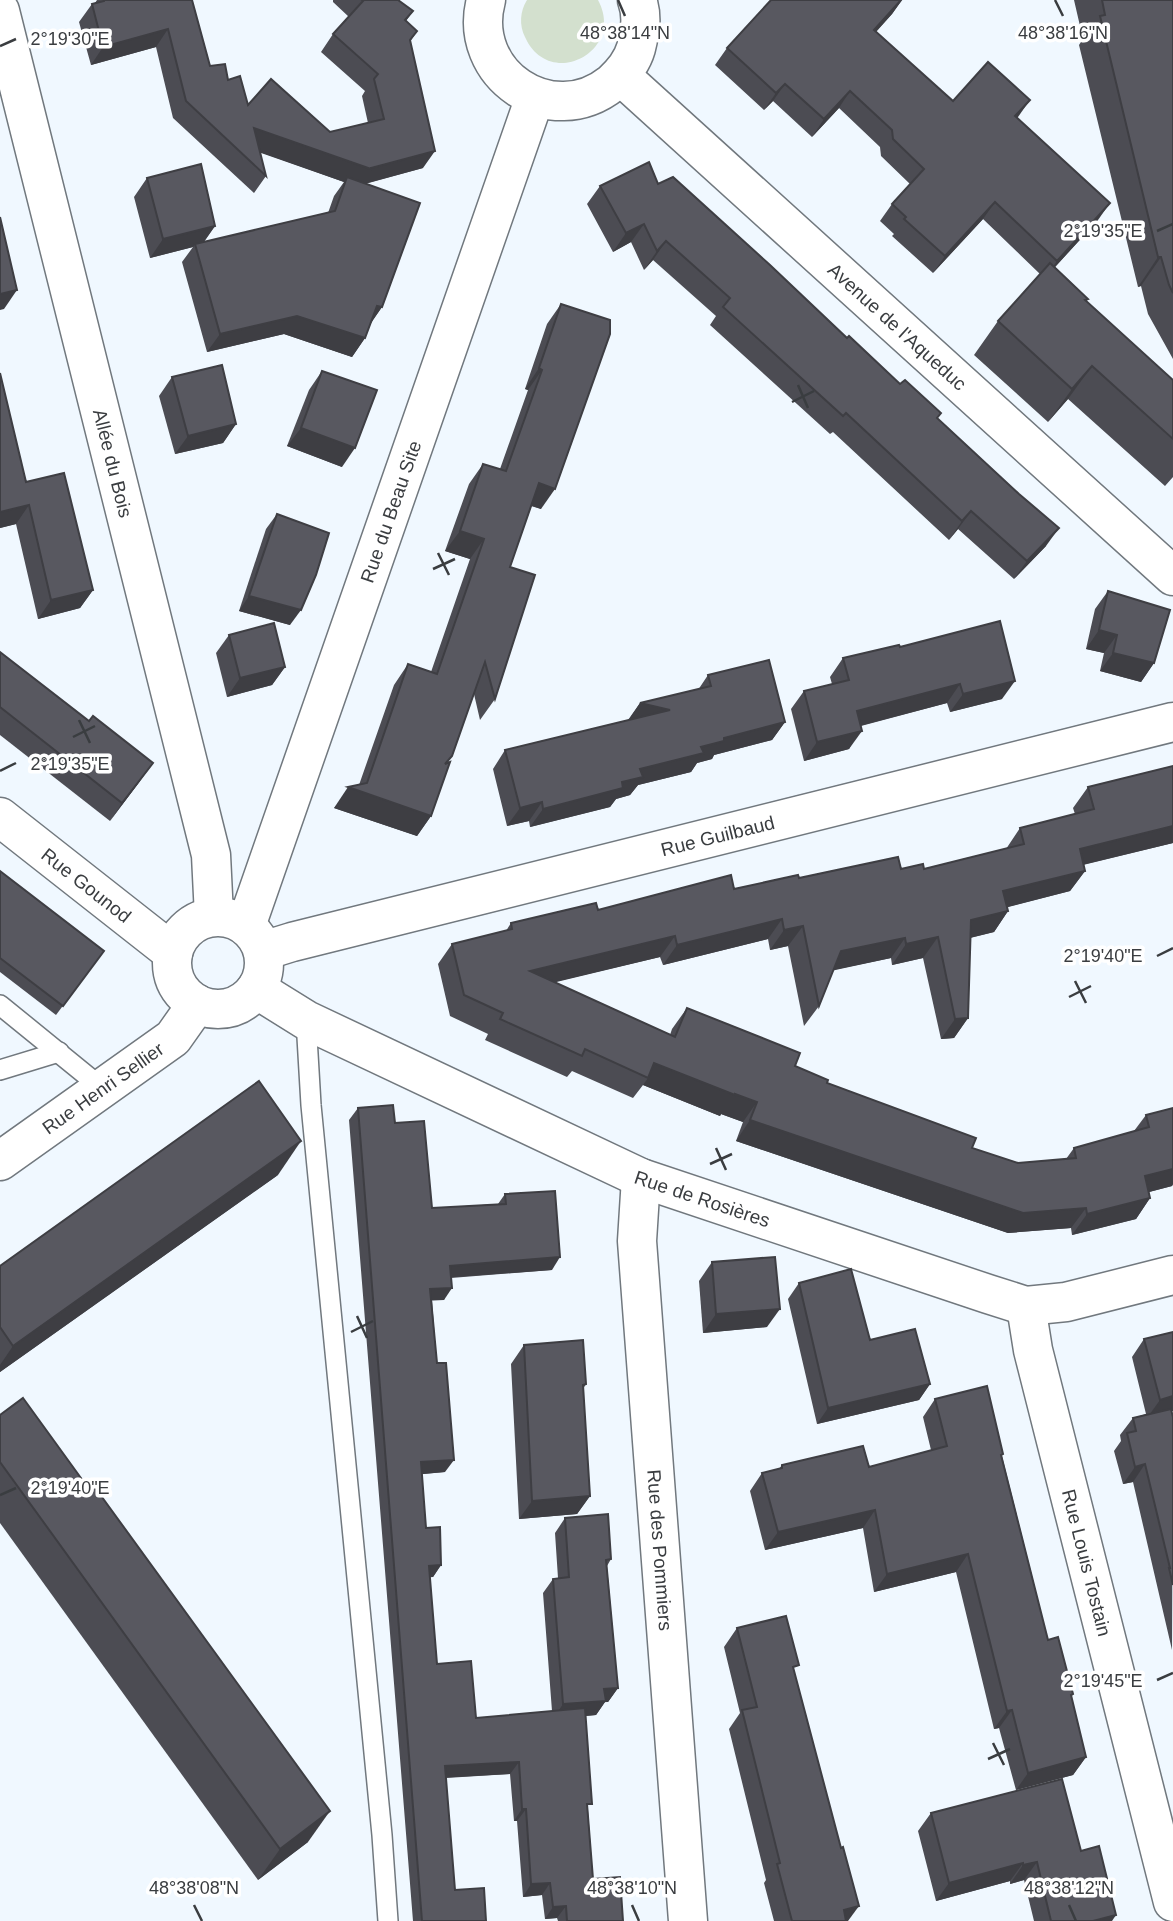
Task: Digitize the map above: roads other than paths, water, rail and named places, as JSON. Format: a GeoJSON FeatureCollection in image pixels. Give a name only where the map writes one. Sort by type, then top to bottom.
{"type":"FeatureCollection","features":[{"type":"Feature","properties":{"kind":"street"},"geometry":{"type":"LineString","coordinates":[[486,0],[482,14],[484,40],[494,65],[512,84],[536,97],[558,102],[581,99],[602,90],[621,76],[634,54],[641,30],[637,0]]}},
{"type":"Feature","properties":{"kind":"street","name":"Allée du Bois"},"geometry":{"type":"LineString","coordinates":[[0,11],[211,855],[241,931]]}},
{"type":"Feature","properties":{"kind":"street","name":"Avenue de l'Aqueduc"},"geometry":{"type":"LineString","coordinates":[[621,76],[1173,576]]}},
{"type":"Feature","properties":{"kind":"street","name":"Rue du Beau Site"},"geometry":{"type":"LineString","coordinates":[[241,931],[536,97]]}},
{"type":"Feature","properties":{"kind":"street","name":"Rue Guilbaud"},"geometry":{"type":"LineString","coordinates":[[241,931],[305,938],[1173,722]]}},
{"type":"Feature","properties":{"kind":"street","name":"Rue Gounod"},"geometry":{"type":"LineString","coordinates":[[0,817],[173,953]]}},
{"type":"Feature","properties":{"kind":"street"},"geometry":{"type":"LineString","coordinates":[[200,920],[241,931],[264,971],[256,989],[244,1001],[229,1008],[212,1009],[197,1004],[181,991],[172,973],[173,953],[178,939],[187,928],[200,920]]}},
{"type":"Feature","properties":{"kind":"street","name":"Rue de Rosières"},"geometry":{"type":"LineString","coordinates":[[256,989],[306,1020],[641,1178],[1026,1306],[1066,1302],[1173,1275]]}},
{"type":"Feature","properties":{"kind":"street","name":"Rue Henri Sellier"},"geometry":{"type":"LineString","coordinates":[[0,1161],[173,1038],[197,1004]]}},
{"type":"Feature","properties":{"kind":"street","name":"Rue des Pommiers"},"geometry":{"type":"LineString","coordinates":[[641,1178],[637,1241],[688,1921]]}},
{"type":"Feature","properties":{"kind":"street","name":"Rue Louis Tostain"},"geometry":{"type":"LineString","coordinates":[[1026,1306],[1033,1350],[1173,1902]]}},
{"type":"Feature","properties":{"kind":"lane"},"geometry":{"type":"LineString","coordinates":[[0,1005],[103,1088]]}},
{"type":"Feature","properties":{"kind":"lane"},"geometry":{"type":"LineString","coordinates":[[306,1020],[311,1105],[388,1921]]}},
{"type":"Feature","properties":{"kind":"lane"},"geometry":{"type":"LineString","coordinates":[[0,1070],[59,1052]]}}]}
